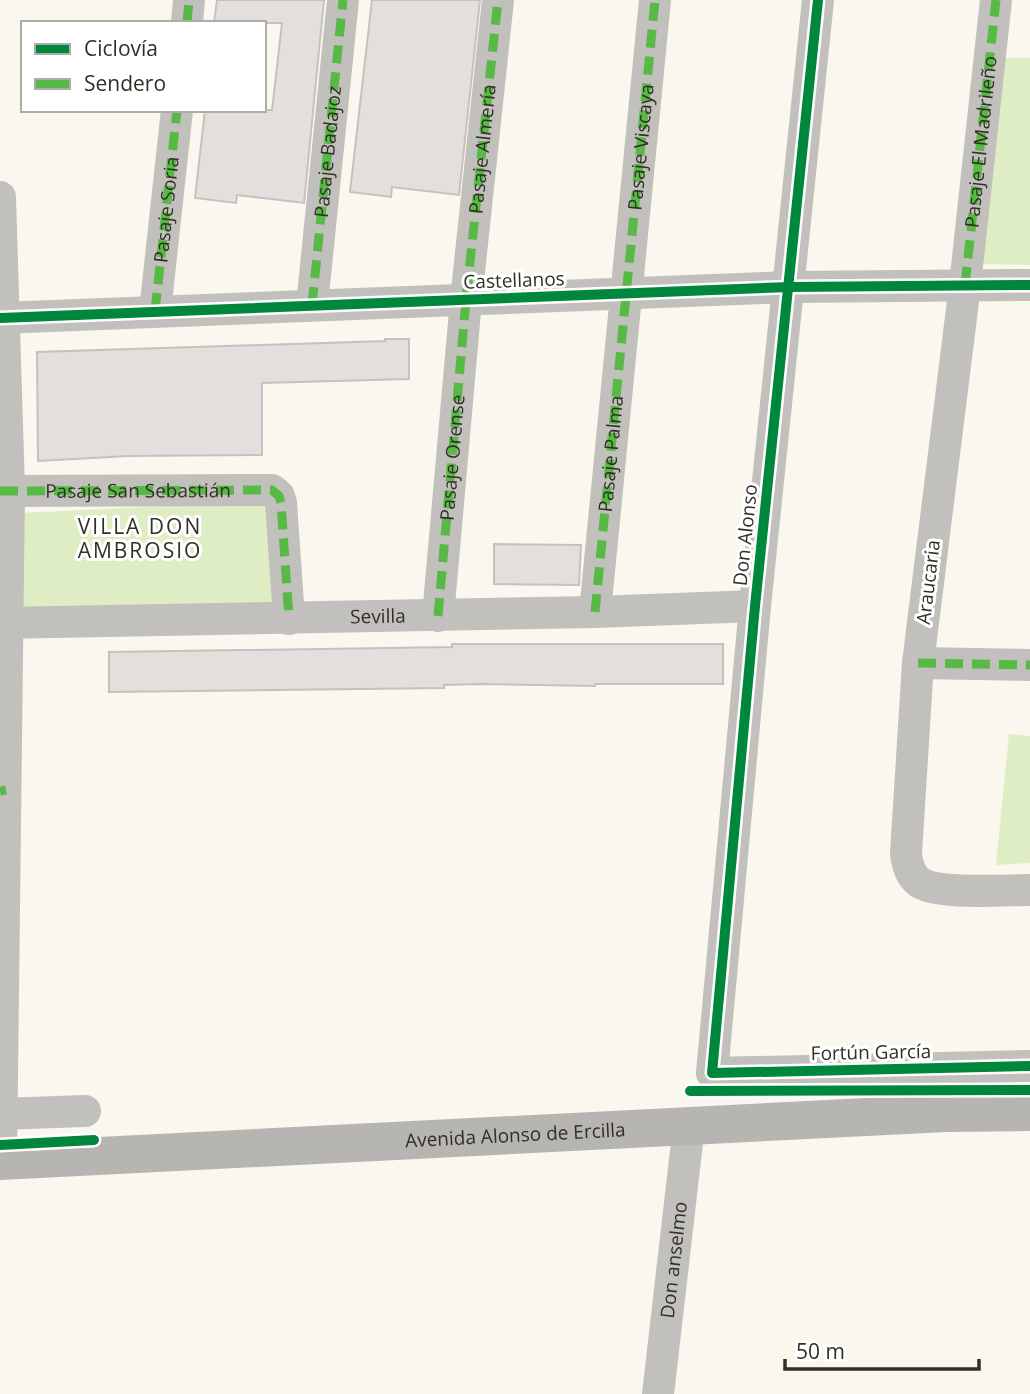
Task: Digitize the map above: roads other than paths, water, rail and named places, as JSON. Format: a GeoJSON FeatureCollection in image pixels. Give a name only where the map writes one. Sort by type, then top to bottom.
{"type":"FeatureCollection","features":[{"type":"Feature","properties":{"kind":"main road","name":"Avenida Alonso de Ercilla"},"geometry":{"type":"LineString","coordinates":[[0,1160],[946,1113],[1030,1112]]}},
{"type":"Feature","properties":{"kind":"street"},"geometry":{"type":"LineString","coordinates":[[187,21],[189,0]]}},
{"type":"Feature","properties":{"kind":"street","name":"Pasaje Badajoz"},"geometry":{"type":"LineString","coordinates":[[312,305],[343,0]]}},
{"type":"Feature","properties":{"kind":"street","name":"Pasaje Almería"},"geometry":{"type":"LineString","coordinates":[[467,300],[498,0]]}},
{"type":"Feature","properties":{"kind":"street","name":"Pasaje Viscaya"},"geometry":{"type":"LineString","coordinates":[[626,293],[655,0]]}},
{"type":"Feature","properties":{"kind":"street","name":"Don Alonso"},"geometry":{"type":"LineString","coordinates":[[712,1073],[755,606],[818,0]]}},
{"type":"Feature","properties":{"kind":"street","name":"Pasaje El Madrileño"},"geometry":{"type":"LineString","coordinates":[[965,285],[996,0]]}},
{"type":"Feature","properties":{"kind":"street","name":"Pasaje Soria"},"geometry":{"type":"LineString","coordinates":[[155,311],[177,112]]}},
{"type":"Feature","properties":{"kind":"street"},"geometry":{"type":"LineString","coordinates":[[0,197],[4,490],[0,1160]]}},
{"type":"Feature","properties":{"kind":"street","name":"Araucaria"},"geometry":{"type":"LineString","coordinates":[[965,285],[918,663],[906,853],[909,870],[914,878],[937,889],[1030,890]]}},
{"type":"Feature","properties":{"kind":"street","name":"Castellanos"},"geometry":{"type":"LineString","coordinates":[[1,318],[790,287],[1030,285]]}},
{"type":"Feature","properties":{"kind":"street","name":"Pasaje Palma"},"geometry":{"type":"LineString","coordinates":[[595,612],[626,293]]}},
{"type":"Feature","properties":{"kind":"street","name":"Pasaje Orense"},"geometry":{"type":"LineString","coordinates":[[438,616],[467,300]]}},
{"type":"Feature","properties":{"kind":"street","name":"Pasaje San Sebastián"},"geometry":{"type":"LineString","coordinates":[[4,490],[266,489],[276,493],[281,503],[289,619]]}},
{"type":"Feature","properties":{"kind":"street","name":"Sevilla"},"geometry":{"type":"LineString","coordinates":[[4,623],[438,616],[755,606]]}},
{"type":"Feature","properties":{"kind":"street"},"geometry":{"type":"LineString","coordinates":[[918,663],[1030,665]]}},
{"type":"Feature","properties":{"kind":"street","name":"Fortún García"},"geometry":{"type":"LineString","coordinates":[[712,1073],[1030,1066]]}},
{"type":"Feature","properties":{"kind":"street"},"geometry":{"type":"LineString","coordinates":[[0,1114],[85,1111]]}},
{"type":"Feature","properties":{"kind":"street","name":"Don anselmo"},"geometry":{"type":"LineString","coordinates":[[658,1394],[689,1125]]}},
{"type":"Feature","properties":{"kind":"district","name":"VILLA DON AMBROSIO"},"geometry":{"type":"Point","coordinates":[140,538]}}]}
